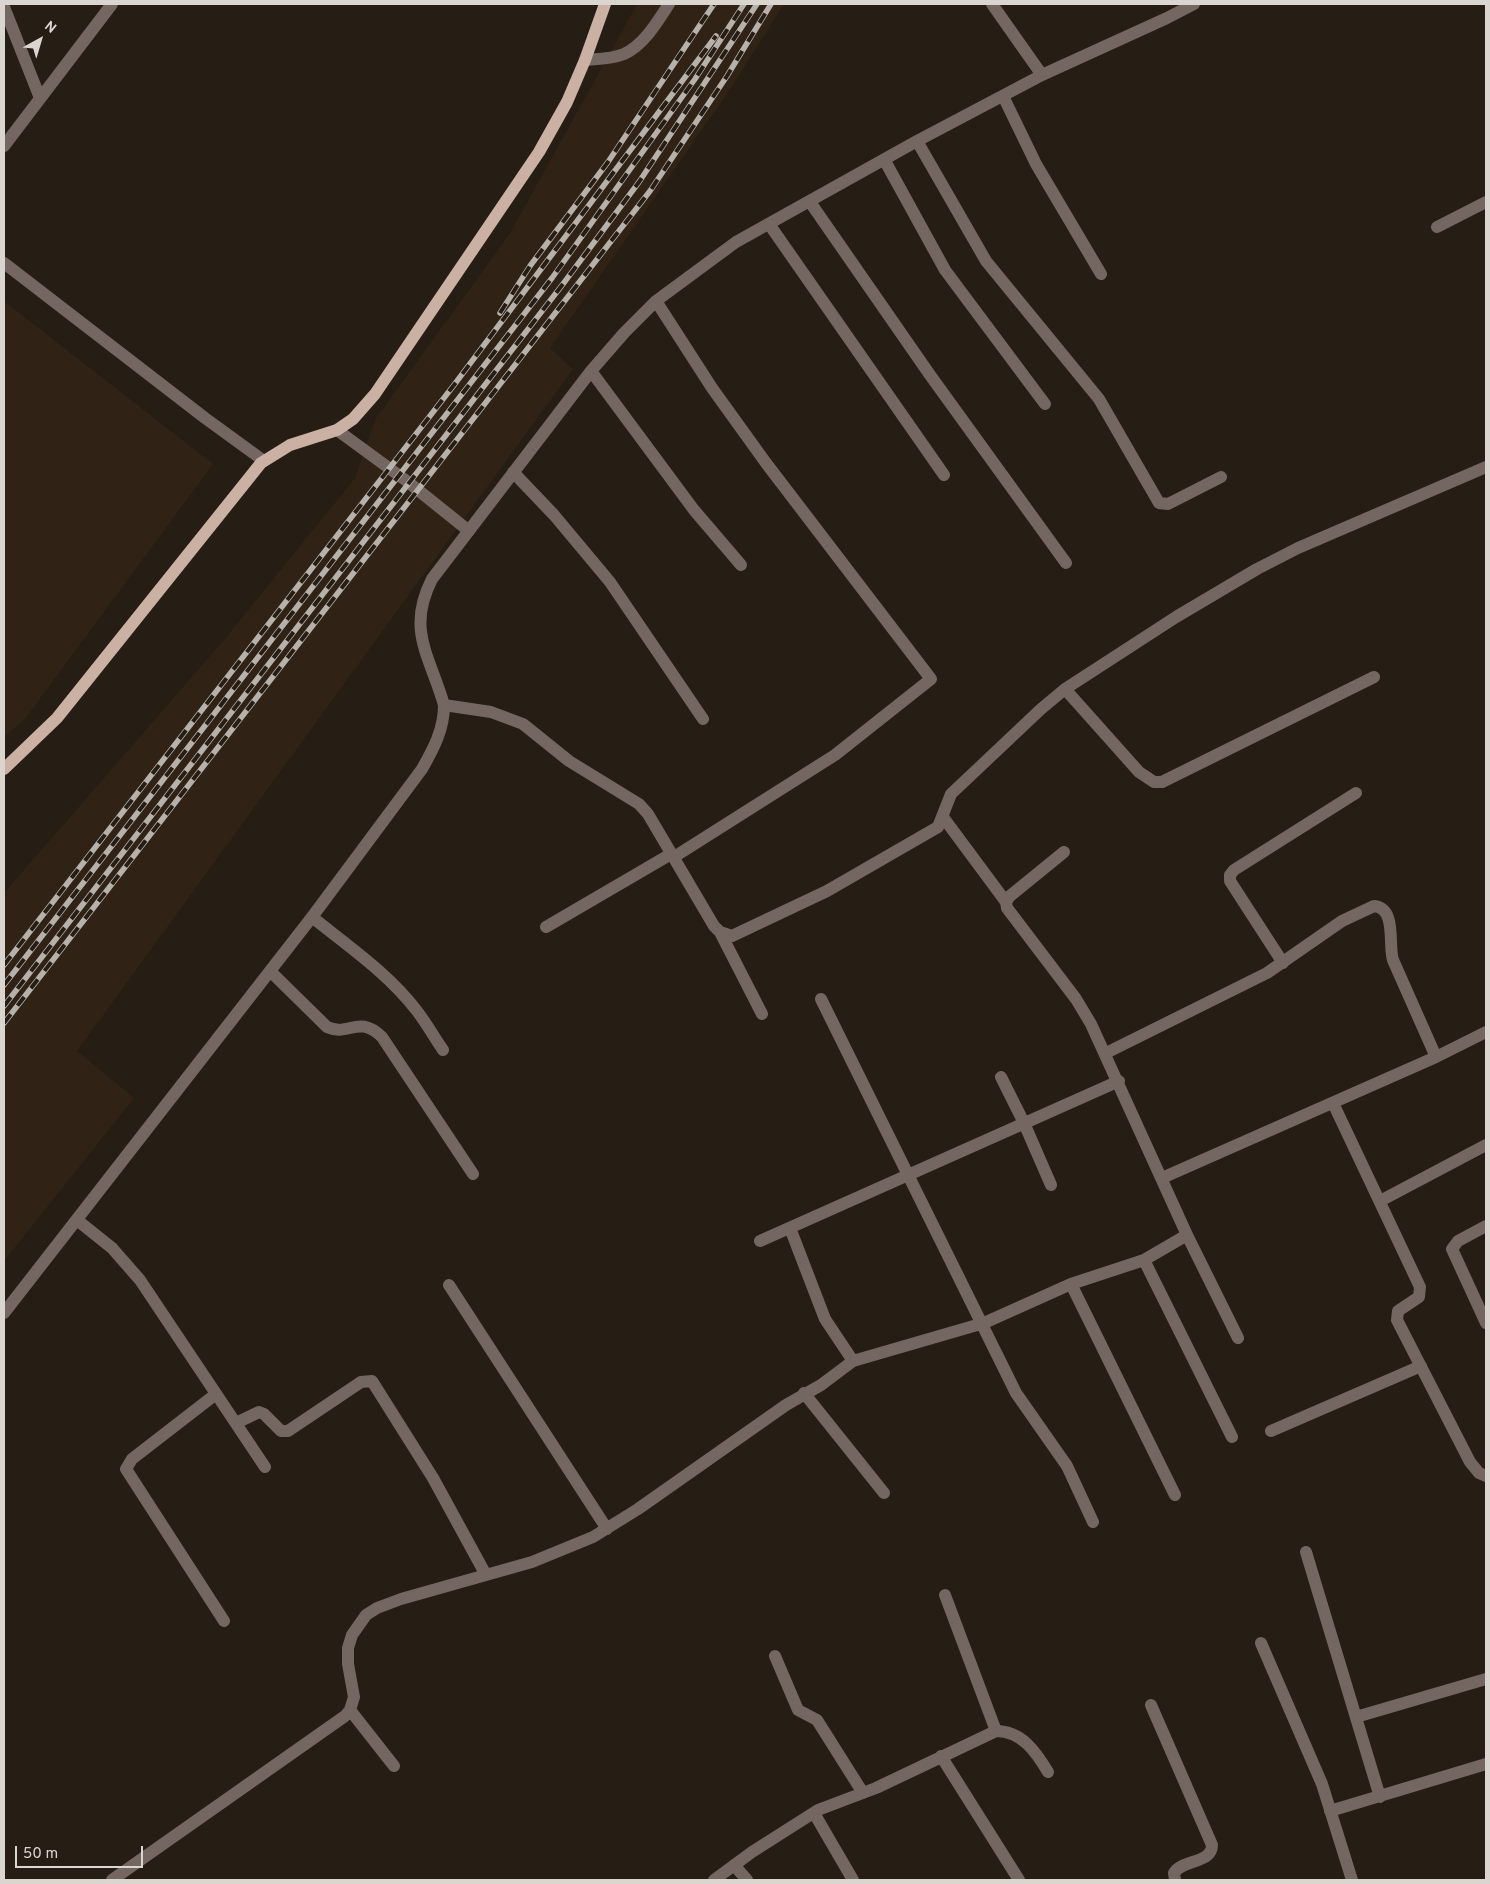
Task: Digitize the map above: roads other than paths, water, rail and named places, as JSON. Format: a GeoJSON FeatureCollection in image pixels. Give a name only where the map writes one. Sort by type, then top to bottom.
{"type":"FeatureCollection","features":[{"type":"Feature","properties":{"kind":"main road"},"geometry":{"type":"LineString","coordinates":[[4,769],[57,718],[236,491],[264,461],[290,445],[337,430],[353,419],[375,394],[408,348],[539,152],[567,102],[585,60],[605,4]]}},
{"type":"Feature","properties":{"kind":"street"},"geometry":{"type":"LineString","coordinates":[[4,146],[112,4]]}},
{"type":"Feature","properties":{"kind":"street"},"geometry":{"type":"LineString","coordinates":[[585,60],[613,56],[631,50],[654,25],[669,4]]}},
{"type":"Feature","properties":{"kind":"street"},"geometry":{"type":"LineString","coordinates":[[992,4],[1042,75]]}},
{"type":"Feature","properties":{"kind":"street"},"geometry":{"type":"LineString","coordinates":[[4,1313],[312,917],[422,769],[440,732],[444,705],[419,626],[420,607],[432,579],[590,371],[624,333],[656,301],[736,242],[917,141],[1042,75],[1194,4]]}},
{"type":"Feature","properties":{"kind":"street"},"geometry":{"type":"LineString","coordinates":[[4,7],[40,98]]}},
{"type":"Feature","properties":{"kind":"street"},"geometry":{"type":"LineString","coordinates":[[1002,96],[1036,164],[1101,274]]}},
{"type":"Feature","properties":{"kind":"street"},"geometry":{"type":"LineString","coordinates":[[917,141],[986,261],[1099,399],[1159,503],[1168,504],[1221,476]]}},
{"type":"Feature","properties":{"kind":"street"},"geometry":{"type":"LineString","coordinates":[[884,161],[945,270],[1045,404]]}},
{"type":"Feature","properties":{"kind":"street"},"geometry":{"type":"LineString","coordinates":[[810,202],[930,375],[1066,563]]}},
{"type":"Feature","properties":{"kind":"street"},"geometry":{"type":"LineString","coordinates":[[1437,226],[1486,202]]}},
{"type":"Feature","properties":{"kind":"street"},"geometry":{"type":"LineString","coordinates":[[768,224],[944,475]]}},
{"type":"Feature","properties":{"kind":"street"},"geometry":{"type":"LineString","coordinates":[[4,263],[205,418],[264,461]]}},
{"type":"Feature","properties":{"kind":"street"},"geometry":{"type":"LineString","coordinates":[[546,927],[672,856],[835,755],[931,679],[766,463],[712,388],[656,301]]}},
{"type":"Feature","properties":{"kind":"street"},"geometry":{"type":"LineString","coordinates":[[590,371],[694,510],[741,565]]}},
{"type":"Feature","properties":{"kind":"street"},"geometry":{"type":"LineString","coordinates":[[337,430],[408,482],[468,531]]}},
{"type":"Feature","properties":{"kind":"street"},"geometry":{"type":"LineString","coordinates":[[720,932],[732,936],[737,934],[827,891],[934,830],[941,824],[946,801],[954,791],[1066,688],[1176,616],[1257,569],[1298,548],[1486,467]]}},
{"type":"Feature","properties":{"kind":"street"},"geometry":{"type":"LineString","coordinates":[[513,472],[554,515],[610,582],[704,719]]}},
{"type":"Feature","properties":{"kind":"street"},"geometry":{"type":"LineString","coordinates":[[1066,688],[1139,772],[1154,782],[1162,782],[1374,677]]}},
{"type":"Feature","properties":{"kind":"street"},"geometry":{"type":"LineString","coordinates":[[444,705],[491,712],[522,724],[569,761],[639,804],[648,814],[720,932],[762,1014]]}},
{"type":"Feature","properties":{"kind":"street"},"geometry":{"type":"LineString","coordinates":[[1283,963],[1230,881],[1230,875],[1234,870],[1356,793]]}},
{"type":"Feature","properties":{"kind":"street"},"geometry":{"type":"LineString","coordinates":[[943,817],[1006,902],[1007,908],[1076,999],[1106,1053],[1188,1235],[1238,1338]]}},
{"type":"Feature","properties":{"kind":"street"},"geometry":{"type":"LineString","coordinates":[[1006,902],[1064,852]]}},
{"type":"Feature","properties":{"kind":"street"},"geometry":{"type":"LineString","coordinates":[[1106,1053],[1283,963],[1342,921],[1368,907],[1379,906],[1389,917],[1392,960],[1436,1057]]}},
{"type":"Feature","properties":{"kind":"street"},"geometry":{"type":"LineString","coordinates":[[312,917],[382,974],[403,995],[417,1011],[443,1050]]}},
{"type":"Feature","properties":{"kind":"street"},"geometry":{"type":"LineString","coordinates":[[270,971],[327,1027],[337,1030],[364,1026],[382,1037],[473,1174]]}},
{"type":"Feature","properties":{"kind":"street"},"geometry":{"type":"LineString","coordinates":[[821,999],[908,1176],[984,1324],[1016,1393],[1067,1466],[1093,1522]]}},
{"type":"Feature","properties":{"kind":"street"},"geometry":{"type":"LineString","coordinates":[[1162,1178],[1436,1057],[1486,1032]]}},
{"type":"Feature","properties":{"kind":"street"},"geometry":{"type":"LineString","coordinates":[[1001,1077],[1052,1185]]}},
{"type":"Feature","properties":{"kind":"street"},"geometry":{"type":"LineString","coordinates":[[760,1241],[1119,1081]]}},
{"type":"Feature","properties":{"kind":"street"},"geometry":{"type":"LineString","coordinates":[[1333,1103],[1420,1287],[1418,1298],[1402,1308],[1396,1316],[1470,1462],[1479,1473],[1486,1476]]}},
{"type":"Feature","properties":{"kind":"street"},"geometry":{"type":"LineString","coordinates":[[1380,1201],[1486,1145]]}},
{"type":"Feature","properties":{"kind":"street"},"geometry":{"type":"LineString","coordinates":[[77,1220],[112,1248],[140,1280],[265,1467]]}},
{"type":"Feature","properties":{"kind":"street"},"geometry":{"type":"LineString","coordinates":[[1486,1226],[1458,1240],[1452,1249],[1486,1323]]}},
{"type":"Feature","properties":{"kind":"street"},"geometry":{"type":"LineString","coordinates":[[790,1228],[825,1319],[853,1361]]}},
{"type":"Feature","properties":{"kind":"street"},"geometry":{"type":"LineString","coordinates":[[112,1880],[336,1725],[350,1710],[354,1697],[348,1664],[348,1648],[352,1635],[366,1615],[401,1599],[532,1562],[593,1537],[638,1510],[804,1393],[821,1385],[853,1361],[984,1324],[1072,1284],[1144,1260],[1188,1235]]}},
{"type":"Feature","properties":{"kind":"street"},"geometry":{"type":"LineString","coordinates":[[1144,1260],[1232,1437]]}},
{"type":"Feature","properties":{"kind":"street"},"geometry":{"type":"LineString","coordinates":[[1072,1284],[1175,1494]]}},
{"type":"Feature","properties":{"kind":"street"},"geometry":{"type":"LineString","coordinates":[[449,1285],[607,1528]]}},
{"type":"Feature","properties":{"kind":"street"},"geometry":{"type":"LineString","coordinates":[[1271,1431],[1420,1366]]}},
{"type":"Feature","properties":{"kind":"street"},"geometry":{"type":"LineString","coordinates":[[236,1423],[259,1412],[264,1414],[281,1431],[288,1431],[361,1382],[372,1381],[434,1478],[486,1575]]}},
{"type":"Feature","properties":{"kind":"street"},"geometry":{"type":"LineString","coordinates":[[804,1393],[884,1493]]}},
{"type":"Feature","properties":{"kind":"street"},"geometry":{"type":"LineString","coordinates":[[216,1394],[132,1459],[126,1469],[224,1621]]}},
{"type":"Feature","properties":{"kind":"street"},"geometry":{"type":"LineString","coordinates":[[1306,1552],[1380,1797]]}},
{"type":"Feature","properties":{"kind":"street"},"geometry":{"type":"LineString","coordinates":[[945,1595],[996,1731]]}},
{"type":"Feature","properties":{"kind":"street"},"geometry":{"type":"LineString","coordinates":[[1260,1643],[1322,1784],[1352,1880]]}},
{"type":"Feature","properties":{"kind":"street"},"geometry":{"type":"LineString","coordinates":[[775,1656],[798,1710],[817,1720],[863,1793]]}},
{"type":"Feature","properties":{"kind":"street"},"geometry":{"type":"LineString","coordinates":[[1356,1717],[1486,1680]]}},
{"type":"Feature","properties":{"kind":"street"},"geometry":{"type":"LineString","coordinates":[[1151,1705],[1212,1845],[1211,1852],[1206,1856],[1178,1867],[1174,1873],[1175,1880]]}},
{"type":"Feature","properties":{"kind":"street"},"geometry":{"type":"LineString","coordinates":[[350,1710],[394,1766]]}},
{"type":"Feature","properties":{"kind":"street"},"geometry":{"type":"LineString","coordinates":[[714,1880],[814,1813],[863,1793],[996,1731],[1009,1732],[1021,1738],[1036,1751],[1048,1772]]}},
{"type":"Feature","properties":{"kind":"street"},"geometry":{"type":"LineString","coordinates":[[941,1756],[1019,1880]]}},
{"type":"Feature","properties":{"kind":"street"},"geometry":{"type":"LineString","coordinates":[[1330,1811],[1486,1764]]}},
{"type":"Feature","properties":{"kind":"street"},"geometry":{"type":"LineString","coordinates":[[814,1813],[853,1880]]}},
{"type":"Feature","properties":{"kind":"street"},"geometry":{"type":"LineString","coordinates":[[734,1865],[747,1880]]}},
{"type":"Feature","properties":{"kind":"railway"},"geometry":{"type":"LineString","coordinates":[[500,313],[530,266],[608,162],[714,4]]}},
{"type":"Feature","properties":{"kind":"railway"},"geometry":{"type":"LineString","coordinates":[[4,985],[552,278],[695,79],[744,4]]}},
{"type":"Feature","properties":{"kind":"railway"},"geometry":{"type":"LineString","coordinates":[[4,1006],[563,284],[639,182],[757,4]]}},
{"type":"Feature","properties":{"kind":"railway"},"geometry":{"type":"LineString","coordinates":[[4,1023],[650,191],[727,76],[771,4]]}},
{"type":"Feature","properties":{"kind":"railway"},"geometry":{"type":"LineString","coordinates":[[4,965],[454,385],[716,36]]}}]}
